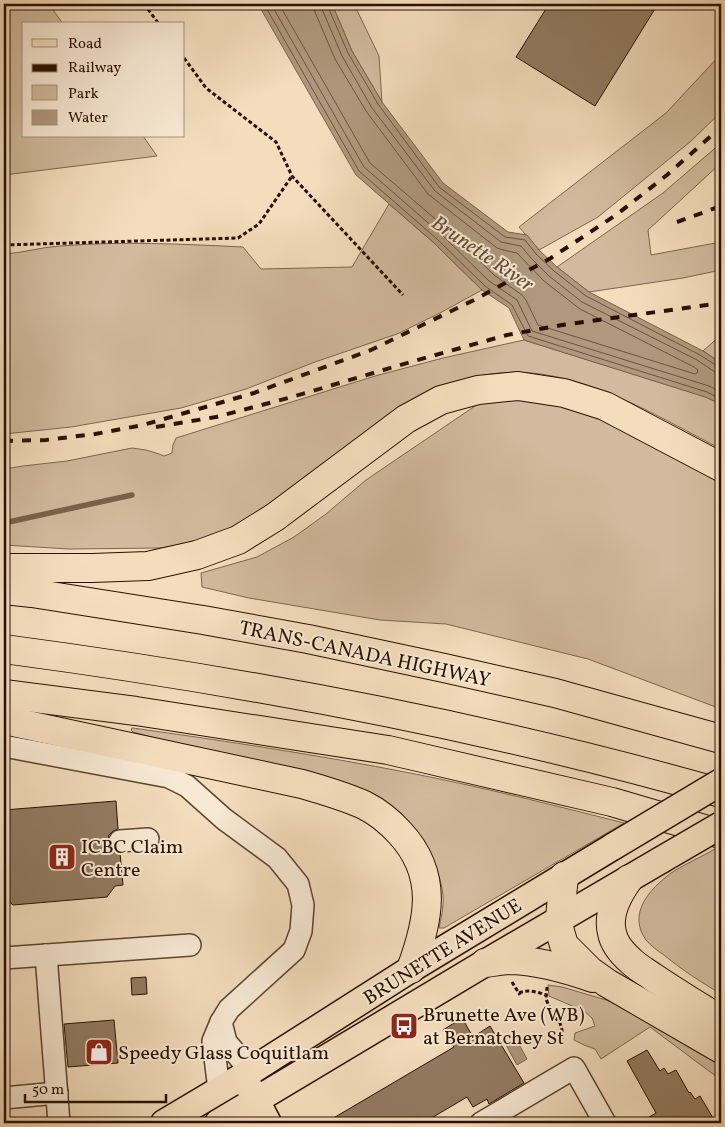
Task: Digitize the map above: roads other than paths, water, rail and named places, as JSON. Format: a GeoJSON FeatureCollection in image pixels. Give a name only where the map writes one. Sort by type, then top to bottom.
{"type":"FeatureCollection","features":[{"type":"Feature","properties":{"kind":"highway"},"geometry":{"type":"LineString","coordinates":[[4,568],[148,566],[197,555],[238,540],[275,517],[406,419],[441,400],[478,390],[518,386],[564,392],[605,406],[721,467]]}},
{"type":"Feature","properties":{"kind":"highway","name":"TRANS-CANADA HIGHWAY"},"geometry":{"type":"LineString","coordinates":[[4,590],[203,620],[386,656],[555,693],[721,739]]}},
{"type":"Feature","properties":{"kind":"highway"},"geometry":{"type":"LineString","coordinates":[[4,649],[233,683],[411,717],[519,741],[721,793]]}},
{"type":"Feature","properties":{"kind":"highway"},"geometry":{"type":"LineString","coordinates":[[4,694],[136,711],[388,750],[612,802],[721,834]]}},
{"type":"Feature","properties":{"kind":"highway"},"geometry":{"type":"LineString","coordinates":[[4,720],[302,784],[334,793],[365,806],[384,817],[411,845],[421,863],[426,882],[425,921],[421,941],[411,969]]}},
{"type":"Feature","properties":{"kind":"highway"},"geometry":{"type":"LineString","coordinates":[[564,876],[559,928],[564,945],[590,971],[607,983],[721,1049]]}},
{"type":"Feature","properties":{"kind":"highway"},"geometry":{"type":"LineString","coordinates":[[629,879],[620,892],[611,916],[612,935],[620,949],[632,963],[721,1020]]}},
{"type":"Feature","properties":{"kind":"highway"},"geometry":{"type":"LineString","coordinates":[[485,963],[512,960],[549,965],[564,968],[607,983]]}},
{"type":"Feature","properties":{"kind":"main road","name":"BRUNETTE AVENUE"},"geometry":{"type":"LineString","coordinates":[[164,1123],[411,969],[721,782]]}},
{"type":"Feature","properties":{"kind":"main road","name":"BRUNETTE AVENUE"},"geometry":{"type":"LineString","coordinates":[[218,1123],[485,963],[721,825]]}},
{"type":"Feature","properties":{"kind":"main road"},"geometry":{"type":"LineString","coordinates":[[247,1073],[256,1100],[268,1123]]}},
{"type":"Feature","properties":{"kind":"street"},"geometry":{"type":"LineString","coordinates":[[4,746],[170,777],[187,786],[224,819],[277,858],[298,884],[302,905],[301,931],[294,950],[229,1009],[213,1041],[219,1090]]}},
{"type":"Feature","properties":{"kind":"street"},"geometry":{"type":"LineString","coordinates":[[120,841],[148,839]]}},
{"type":"Feature","properties":{"kind":"street"},"geometry":{"type":"LineString","coordinates":[[4,958],[190,945]]}},
{"type":"Feature","properties":{"kind":"street"},"geometry":{"type":"LineString","coordinates":[[46,955],[59,1123]]}},
{"type":"Feature","properties":{"kind":"street"},"geometry":{"type":"LineString","coordinates":[[222,1022],[226,1042],[247,1073]]}},
{"type":"Feature","properties":{"kind":"street"},"geometry":{"type":"LineString","coordinates":[[481,1123],[574,1068],[605,1123]]}},
{"type":"Feature","properties":{"kind":"street"},"geometry":{"type":"LineString","coordinates":[[4,1098],[57,1093]]}},
{"type":"Feature","properties":{"kind":"water","name":"Brunette River"},"geometry":{"type":"Polygon","coordinates":[[[258,4],[332,4],[352,51],[382,102],[443,183],[508,232],[527,235],[539,250],[557,267],[589,292],[703,351],[721,363],[721,404],[705,397],[524,340],[509,308],[482,290],[434,243],[356,175],[258,4]]]}},
{"type":"Feature","properties":{"kind":"water"},"geometry":{"type":"Polygon","coordinates":[[[516,1039],[527,1059],[517,1065],[506,1045],[516,1039]]]}},
{"type":"Feature","properties":{"kind":"waterway"},"geometry":{"type":"LineString","coordinates":[[4,523],[132,495]]}},
{"type":"Feature","properties":{"kind":"railway"},"geometry":{"type":"LineString","coordinates":[[4,441],[46,440],[95,434],[143,425],[254,393],[371,350],[474,300],[551,258],[616,215],[667,175],[721,127]]}},
{"type":"Feature","properties":{"kind":"railway"},"geometry":{"type":"LineString","coordinates":[[677,222],[721,206]]}},
{"type":"Feature","properties":{"kind":"railway"},"geometry":{"type":"LineString","coordinates":[[156,427],[216,417],[507,335],[562,325],[721,303]]}},
{"type":"Feature","properties":{"kind":"place","name":"ICBC Claim Centre"},"geometry":{"type":"Point","coordinates":[62,857]}},
{"type":"Feature","properties":{"kind":"place","name":"Brunette Ave (WB) at Bernatchey St"},"geometry":{"type":"Point","coordinates":[404,1026]}},
{"type":"Feature","properties":{"kind":"place","name":"Speedy Glass Coquitlam"},"geometry":{"type":"Point","coordinates":[99,1052]}}]}
